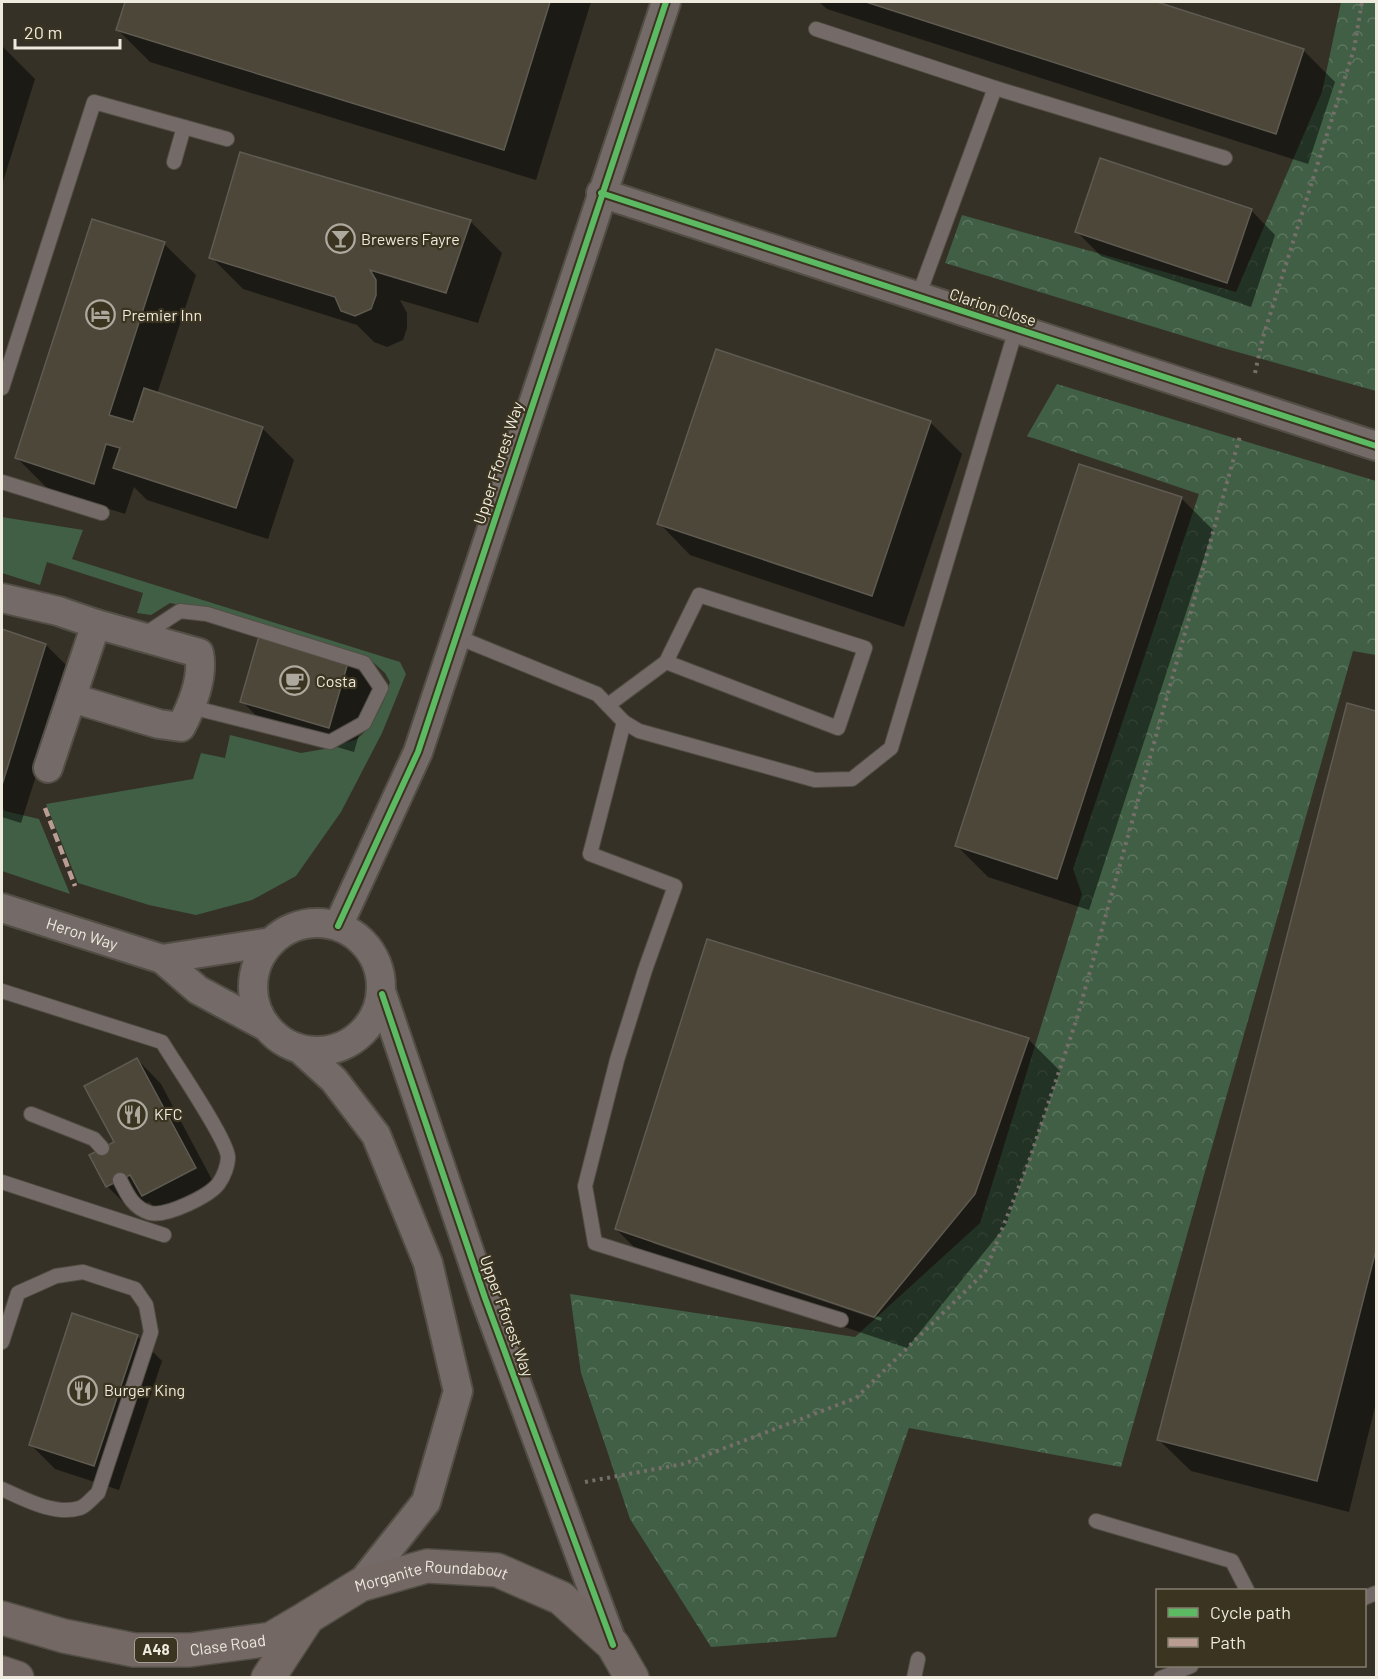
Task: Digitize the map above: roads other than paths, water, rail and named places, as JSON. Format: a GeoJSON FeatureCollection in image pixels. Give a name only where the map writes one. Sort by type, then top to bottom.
{"type":"FeatureCollection","features":[{"type":"Feature","properties":{"kind":"main road","name":"Morganite Roundabout"},"geometry":{"type":"LineString","coordinates":[[268,1677],[308,1617],[360,1585],[427,1566],[497,1570],[561,1598],[613,1645],[632,1677]]}},
{"type":"Feature","properties":{"kind":"main road","name":"Clase Road"},"geometry":{"type":"LineString","coordinates":[[2,1618],[64,1636],[134,1650],[190,1650],[271,1638],[308,1617]]}},
{"type":"Feature","properties":{"kind":"main road"},"geometry":{"type":"LineString","coordinates":[[2,1673],[17,1677]]}},
{"type":"Feature","properties":{"kind":"street","name":"Upper Fforest Way"},"geometry":{"type":"LineString","coordinates":[[338,926],[418,752],[666,2]]}},
{"type":"Feature","properties":{"kind":"street","name":"Clarion Close"},"geometry":{"type":"LineString","coordinates":[[601,193],[1377,446]]}},
{"type":"Feature","properties":{"kind":"street"},"geometry":{"type":"LineString","coordinates":[[2,598],[58,611],[199,653],[202,663],[191,707],[181,727],[159,724],[72,698]]}},
{"type":"Feature","properties":{"kind":"street"},"geometry":{"type":"LineString","coordinates":[[48,768],[96,624]]}},
{"type":"Feature","properties":{"kind":"street","name":"Heron Way"},"geometry":{"type":"LineString","coordinates":[[2,908],[162,959],[198,990],[267,1027]]}},
{"type":"Feature","properties":{"kind":"street"},"geometry":{"type":"LineString","coordinates":[[301,1050],[323,1052],[344,1046],[362,1034],[375,1016],[382,994],[380,973],[372,953],[357,937],[338,926],[321,923],[303,924],[285,931],[271,942],[260,957],[254,975],[253,993],[257,1011],[267,1027],[282,1041],[301,1050],[334,1080],[376,1135],[428,1263],[458,1391],[426,1502],[360,1585]]}},
{"type":"Feature","properties":{"kind":"street","name":"Heron Way"},"geometry":{"type":"LineString","coordinates":[[162,959],[271,942]]}},
{"type":"Feature","properties":{"kind":"street","name":"Upper Fforest Way"},"geometry":{"type":"LineString","coordinates":[[382,994],[485,1298],[613,1645]]}},
{"type":"Feature","properties":{"kind":"lane"},"geometry":{"type":"LineString","coordinates":[[816,29],[995,88],[1225,158]]}},
{"type":"Feature","properties":{"kind":"lane"},"geometry":{"type":"LineString","coordinates":[[918,297],[995,88]]}},
{"type":"Feature","properties":{"kind":"lane"},"geometry":{"type":"LineString","coordinates":[[2,388],[94,102],[227,139]]}},
{"type":"Feature","properties":{"kind":"lane"},"geometry":{"type":"LineString","coordinates":[[174,162],[184,127]]}},
{"type":"Feature","properties":{"kind":"lane"},"geometry":{"type":"LineString","coordinates":[[455,636],[597,694],[624,722],[639,731],[814,780],[852,779],[891,748],[1016,329]]}},
{"type":"Feature","properties":{"kind":"lane"},"geometry":{"type":"LineString","coordinates":[[2,482],[102,513]]}},
{"type":"Feature","properties":{"kind":"lane"},"geometry":{"type":"LineString","coordinates":[[608,705],[666,662],[699,595],[865,648],[838,728],[666,662]]}},
{"type":"Feature","properties":{"kind":"lane"},"geometry":{"type":"LineString","coordinates":[[142,636],[180,611],[207,614],[364,663],[381,688],[363,723],[330,742],[191,707]]}},
{"type":"Feature","properties":{"kind":"lane"},"geometry":{"type":"LineString","coordinates":[[624,722],[590,854],[675,886],[645,970],[617,1060],[585,1186],[595,1243],[841,1320]]}},
{"type":"Feature","properties":{"kind":"lane"},"geometry":{"type":"LineString","coordinates":[[2,991],[162,1042],[220,1137],[228,1156],[225,1171],[218,1184],[199,1198],[168,1212],[150,1213],[134,1205],[120,1180]]}},
{"type":"Feature","properties":{"kind":"lane"},"geometry":{"type":"LineString","coordinates":[[31,1114],[94,1139],[102,1148]]}},
{"type":"Feature","properties":{"kind":"lane"},"geometry":{"type":"LineString","coordinates":[[2,1182],[164,1235]]}},
{"type":"Feature","properties":{"kind":"lane"},"geometry":{"type":"LineString","coordinates":[[2,1342],[18,1293],[56,1276],[83,1272],[135,1289],[146,1305],[152,1332],[98,1492],[81,1508],[58,1509],[31,1502],[2,1489]]}},
{"type":"Feature","properties":{"kind":"lane"},"geometry":{"type":"LineString","coordinates":[[1096,1521],[1232,1562],[1246,1589]]}},
{"type":"Feature","properties":{"kind":"lane"},"geometry":{"type":"LineString","coordinates":[[914,1677],[918,1659]]}},
{"type":"Feature","properties":{"kind":"lane"},"geometry":{"type":"LineString","coordinates":[[1161,1677],[1186,1667]]}},
{"type":"Feature","properties":{"kind":"place","name":"Brewers Fayre"},"geometry":{"type":"Point","coordinates":[340,239]}},
{"type":"Feature","properties":{"kind":"place","name":"Premier Inn"},"geometry":{"type":"Point","coordinates":[101,315]}},
{"type":"Feature","properties":{"kind":"place","name":"Costa"},"geometry":{"type":"Point","coordinates":[295,681]}},
{"type":"Feature","properties":{"kind":"place","name":"KFC"},"geometry":{"type":"Point","coordinates":[133,1114]}},
{"type":"Feature","properties":{"kind":"place","name":"Burger King"},"geometry":{"type":"Point","coordinates":[83,1390]}}]}
